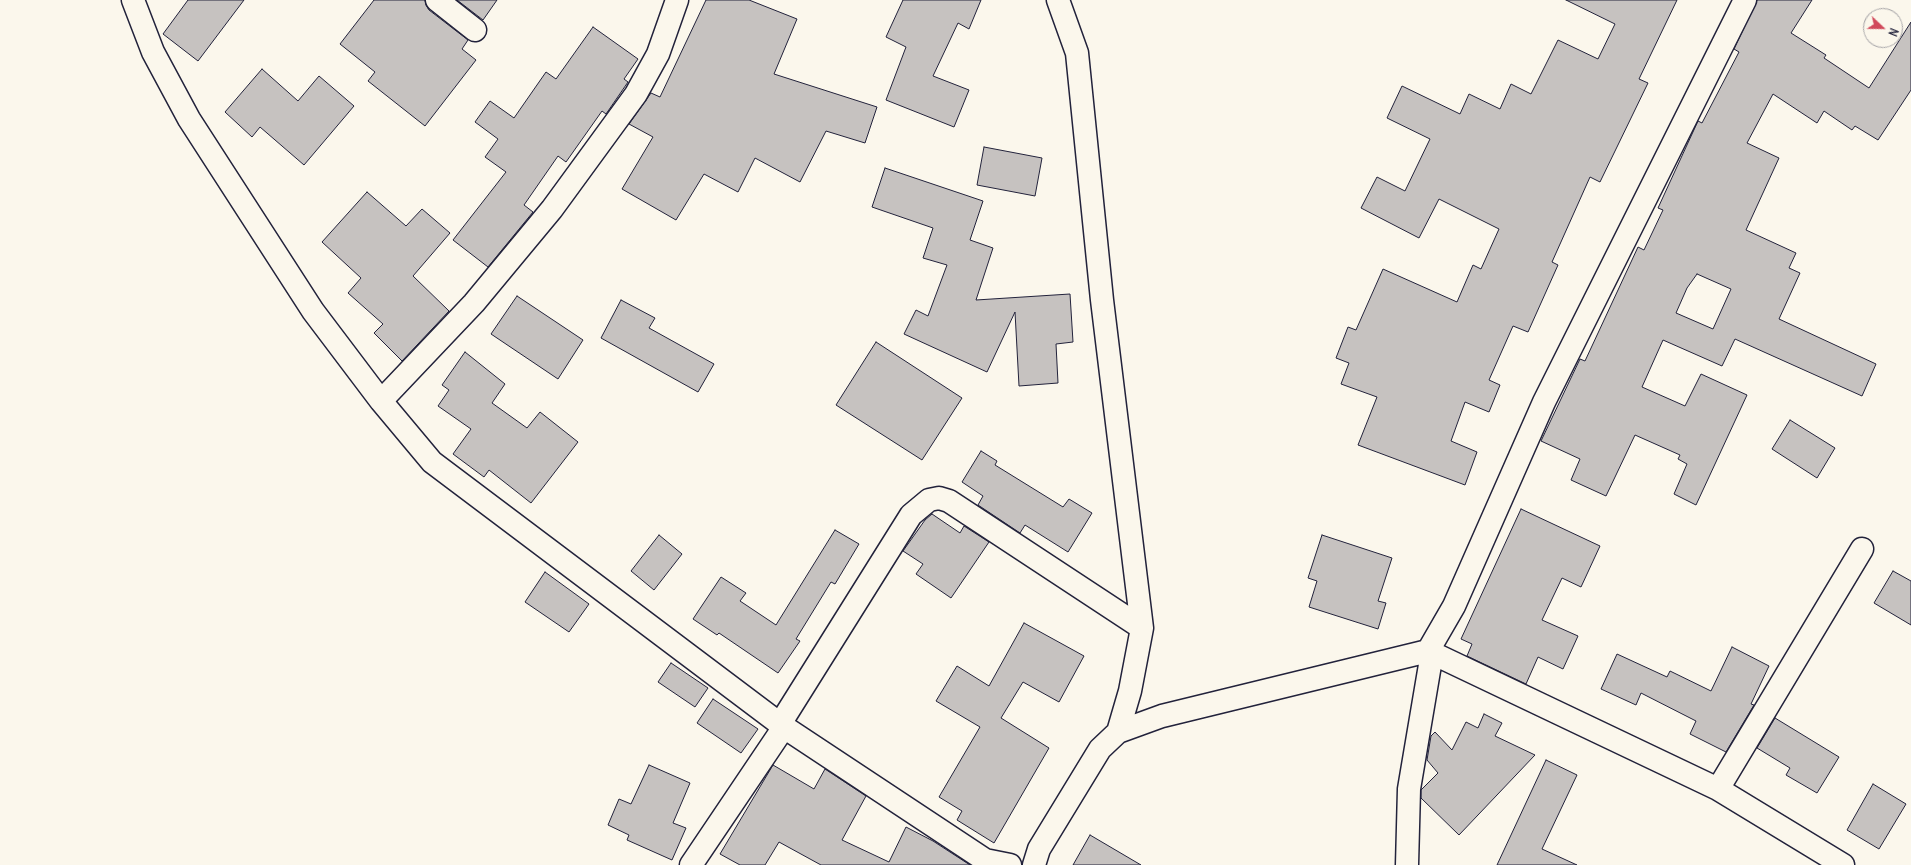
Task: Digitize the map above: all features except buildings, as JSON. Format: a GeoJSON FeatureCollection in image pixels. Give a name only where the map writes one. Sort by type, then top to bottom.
{"type":"FeatureCollection","features":[{"type":"Feature","properties":{"kind":"street"},"geometry":{"type":"LineString","coordinates":[[133,0],[153,52],[189,119],[312,311],[381,401],[432,462],[782,726],[983,863],[1010,865]]}},
{"type":"Feature","properties":{"kind":"street"},"geometry":{"type":"LineString","coordinates":[[438,0],[475,30]]}},
{"type":"Feature","properties":{"kind":"street"},"geometry":{"type":"LineString","coordinates":[[381,401],[474,303],[552,209],[636,94],[658,54],[677,0]]}},
{"type":"Feature","properties":{"kind":"street"},"geometry":{"type":"LineString","coordinates":[[1058,0],[1077,53],[1102,300],[1142,628],[1130,691],[1118,732]]}},
{"type":"Feature","properties":{"kind":"street"},"geometry":{"type":"LineString","coordinates":[[1407,865],[1409,789],[1430,652],[1454,606],[1544,402],[1745,0]]}},
{"type":"Feature","properties":{"kind":"street"},"geometry":{"type":"LineString","coordinates":[[691,865],[782,726],[911,515],[929,500],[939,498],[949,501],[1142,628]]}},
{"type":"Feature","properties":{"kind":"street"},"geometry":{"type":"LineString","coordinates":[[1718,789],[1862,549]]}},
{"type":"Feature","properties":{"kind":"street"},"geometry":{"type":"LineString","coordinates":[[1034,865],[1039,849],[1100,749],[1118,732],[1162,716],[1398,658],[1430,652],[1718,789],[1843,865]]}}]}
